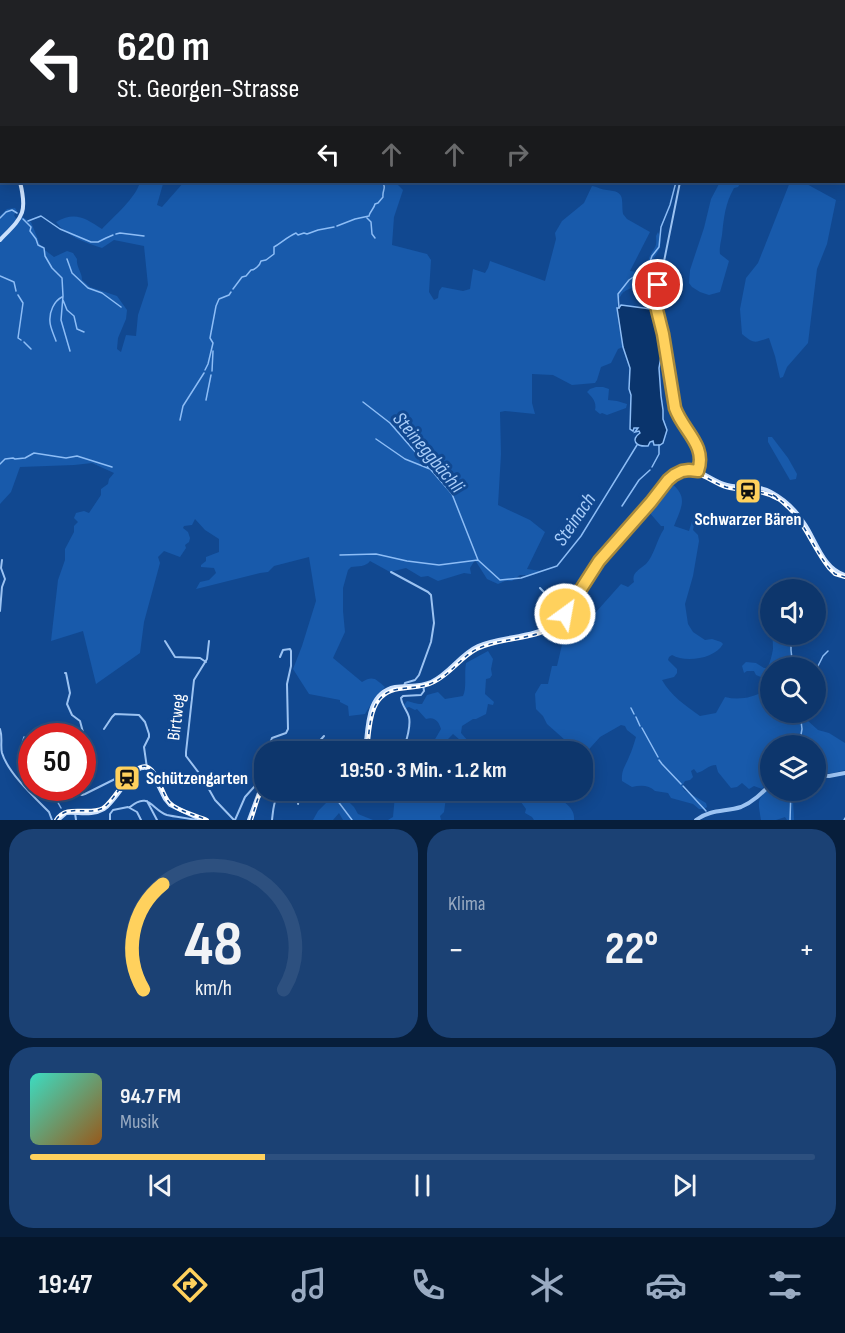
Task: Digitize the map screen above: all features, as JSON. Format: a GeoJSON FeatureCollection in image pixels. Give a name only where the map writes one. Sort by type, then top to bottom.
{"type":"FeatureCollection","features":[{"type":"Feature","properties":{"kind":"main road"},"geometry":{"type":"LineString","coordinates":[[0,240],[22,214],[24,201],[20,183]]}},
{"type":"Feature","properties":{"kind":"main road"},"geometry":{"type":"LineString","coordinates":[[367,741],[371,710],[380,694],[389,689],[423,684],[439,677],[473,649],[541,630],[555,623],[565,614],[599,561],[668,480],[682,471],[698,471],[725,485],[761,488],[777,496],[802,519],[828,564],[836,572],[845,575]]}},
{"type":"Feature","properties":{"kind":"main road"},"geometry":{"type":"LineString","coordinates":[[58,820],[66,813],[90,813],[104,809],[134,773],[140,768],[147,768],[153,774],[170,806],[202,820]]}},
{"type":"Feature","properties":{"kind":"main road"},"geometry":{"type":"LineString","coordinates":[[249,820],[256,801]]}},
{"type":"Feature","properties":{"kind":"street"},"geometry":{"type":"LineString","coordinates":[[680,183],[658,285],[656,305],[666,346],[675,408],[699,451],[701,462],[698,471]]}},
{"type":"Feature","properties":{"kind":"street"},"geometry":{"type":"LineString","coordinates":[[0,611],[5,579],[1,568],[2,560]]}},
{"type":"Feature","properties":{"kind":"street"},"geometry":{"type":"LineString","coordinates":[[390,572],[431,595],[434,623],[431,642],[419,675],[415,680],[405,683],[404,686]]}},
{"type":"Feature","properties":{"kind":"street"},"geometry":{"type":"LineString","coordinates":[[540,588],[565,614]]}},
{"type":"Feature","properties":{"kind":"street"},"geometry":{"type":"LineString","coordinates":[[165,641],[175,657],[200,658],[206,662]]}},
{"type":"Feature","properties":{"kind":"street","name":"Birtweg"},"geometry":{"type":"LineString","coordinates":[[209,641],[206,662],[196,675],[194,683],[186,756],[202,777],[214,800],[235,820]]}},
{"type":"Feature","properties":{"kind":"street"},"geometry":{"type":"LineString","coordinates":[[271,741],[272,738],[287,731],[290,649],[283,650],[280,657]]}},
{"type":"Feature","properties":{"kind":"street"},"geometry":{"type":"LineString","coordinates":[[65,673],[70,693],[67,704],[72,715],[81,723]]}},
{"type":"Feature","properties":{"kind":"street"},"geometry":{"type":"LineString","coordinates":[[406,741],[409,719],[401,698],[421,694],[424,691],[423,684]]}},
{"type":"Feature","properties":{"kind":"street"},"geometry":{"type":"LineString","coordinates":[[104,729],[115,714],[136,714],[142,717],[149,734],[144,747],[147,768]]}},
{"type":"Feature","properties":{"kind":"street"},"geometry":{"type":"LineString","coordinates":[[0,729],[2,756],[9,768],[49,812],[52,820]]}},
{"type":"Feature","properties":{"kind":"street"},"geometry":{"type":"LineString","coordinates":[[319,741],[324,736]]}},
{"type":"Feature","properties":{"kind":"street"},"geometry":{"type":"LineString","coordinates":[[96,788],[131,771],[134,773]]}},
{"type":"Feature","properties":{"kind":"street"},"geometry":{"type":"LineString","coordinates":[[826,776],[845,772]]}},
{"type":"Feature","properties":{"kind":"street"},"geometry":{"type":"LineString","coordinates":[[235,820],[246,797],[254,788]]}},
{"type":"Feature","properties":{"kind":"street"},"geometry":{"type":"LineString","coordinates":[[696,820],[710,812],[734,809],[747,804],[760,794]]}},
{"type":"Feature","properties":{"kind":"street"},"geometry":{"type":"LineString","coordinates":[[147,801],[157,820]]}},
{"type":"Feature","properties":{"kind":"street"},"geometry":{"type":"LineString","coordinates":[[110,820],[113,810],[147,801],[165,814],[196,820]]}},
{"type":"Feature","properties":{"kind":"street"},"geometry":{"type":"LineString","coordinates":[[272,820],[275,801]]}},
{"type":"Feature","properties":{"kind":"street"},"geometry":{"type":"LineString","coordinates":[[130,807],[137,812],[141,820]]}},
{"type":"Feature","properties":{"kind":"street"},"geometry":{"type":"LineString","coordinates":[[75,813],[76,820]]}},
{"type":"Feature","properties":{"kind":"street"},"geometry":{"type":"LineString","coordinates":[[181,817],[185,820]]}},
{"type":"Feature","properties":{"kind":"shaded area"},"geometry":{"type":"Polygon","coordinates":[[[140,183],[163,183],[157,205],[162,207],[183,183],[396,183],[403,190],[394,217],[392,245],[427,254],[431,260],[429,292],[434,300],[438,298],[442,287],[463,291],[470,289],[473,269],[485,273],[490,261],[545,281],[556,239],[555,233],[562,221],[584,203],[592,186],[620,194],[623,214],[627,219],[650,232],[630,271],[637,272],[646,264],[655,247],[658,232],[661,244],[650,265],[651,286],[648,289],[638,287],[629,289],[619,299],[617,315],[623,347],[618,349],[611,363],[601,367],[595,383],[572,385],[553,375],[532,374],[532,403],[535,414],[500,412],[501,454],[498,505],[530,520],[545,532],[527,569],[541,571],[520,575],[512,581],[498,584],[487,579],[475,560],[470,568],[471,574],[464,573],[438,581],[428,576],[421,577],[406,568],[390,572],[370,561],[348,570],[343,588],[345,632],[333,658],[362,682],[374,679],[385,687],[376,696],[365,714],[349,716],[348,706],[340,700],[309,694],[293,669],[316,601],[309,557],[274,566],[268,572],[196,589],[200,582],[209,580],[216,573],[214,568],[201,567],[201,565],[206,561],[206,557],[219,552],[219,539],[205,530],[195,519],[192,525],[183,528],[188,532],[190,538],[180,557],[164,551],[158,557],[160,563],[144,622],[140,653],[96,684],[83,631],[51,641],[58,580],[65,560],[65,549],[74,532],[74,526],[78,522],[74,518],[76,513],[84,511],[89,513],[101,495],[101,489],[108,484],[114,473],[92,463],[20,467],[11,492],[0,504],[0,216],[7,209],[15,208],[17,211],[14,215],[18,222],[22,217],[31,222],[41,247],[54,257],[67,251],[73,253],[77,259],[82,280],[90,287],[117,296],[127,310],[126,319],[118,338],[117,349],[121,352],[126,335],[136,336],[138,315],[148,285],[144,246],[114,240],[102,248],[71,235],[56,222],[74,216],[102,229],[138,188],[140,183]]]}},
{"type":"Feature","properties":{"kind":"shaded area"},"geometry":{"type":"Polygon","coordinates":[[[719,183],[740,183],[731,194],[724,216],[720,254],[729,261],[720,292],[709,295],[700,292],[689,283],[690,270],[711,199],[719,183]]]}},
{"type":"Feature","properties":{"kind":"shaded area"},"geometry":{"type":"Polygon","coordinates":[[[790,183],[805,183],[836,200],[827,244],[817,269],[808,343],[780,378],[769,338],[755,342],[742,334],[740,309],[746,278],[758,263],[790,183]]]}},
{"type":"Feature","properties":{"kind":"shaded area"},"geometry":{"type":"Polygon","coordinates":[[[621,305],[651,309],[658,324],[662,351],[659,368],[661,396],[663,419],[667,430],[663,443],[660,445],[654,445],[653,441],[648,446],[638,444],[635,438],[640,433],[635,432],[638,428],[634,428],[633,431],[630,429],[630,368],[623,347],[617,308],[621,305]]]}},
{"type":"Feature","properties":{"kind":"shaded area"},"geometry":{"type":"Polygon","coordinates":[[[596,387],[609,389],[608,400],[627,404],[626,408],[607,415],[600,414],[595,410],[595,402],[587,392],[596,387]]]}},
{"type":"Feature","properties":{"kind":"shaded area"},"geometry":{"type":"Polygon","coordinates":[[[768,437],[772,437],[788,458],[797,474],[796,479],[790,480],[768,442],[768,437]]]}},
{"type":"Feature","properties":{"kind":"shaded area"},"geometry":{"type":"Polygon","coordinates":[[[671,483],[677,488],[682,498],[674,526],[689,531],[694,515],[696,516],[693,530],[698,535],[699,541],[685,604],[688,624],[693,632],[705,640],[712,639],[723,644],[713,653],[699,658],[684,659],[672,655],[669,657],[668,660],[677,669],[677,673],[674,677],[662,680],[666,686],[674,696],[700,716],[716,713],[725,697],[737,699],[760,693],[760,723],[810,723],[818,730],[829,733],[845,743],[845,770],[826,773],[826,735],[760,735],[760,788],[754,786],[749,789],[742,783],[731,788],[718,772],[716,765],[697,773],[694,769],[691,771],[693,777],[685,781],[682,786],[684,790],[706,803],[707,807],[699,809],[693,804],[671,798],[668,793],[655,791],[645,786],[632,787],[622,781],[623,771],[636,737],[625,726],[621,725],[600,737],[593,745],[593,741],[565,741],[547,724],[536,709],[535,694],[541,684],[548,684],[552,666],[557,666],[565,632],[571,631],[576,614],[582,613],[586,622],[588,621],[621,584],[628,587],[634,582],[635,574],[651,557],[664,526],[661,526],[649,509],[671,483]]]}},
{"type":"Feature","properties":{"kind":"shaded area"},"geometry":{"type":"Polygon","coordinates":[[[773,645],[790,645],[792,657],[771,657],[773,645]]]}},
{"type":"Feature","properties":{"kind":"shaded area"},"geometry":{"type":"Polygon","coordinates":[[[488,651],[493,659],[492,675],[486,679],[485,694],[494,702],[493,705],[488,704],[486,714],[462,726],[461,733],[468,741],[461,741],[453,734],[446,741],[434,741],[441,729],[438,722],[432,718],[426,719],[417,709],[406,708],[404,705],[407,701],[422,704],[427,695],[438,692],[445,699],[463,696],[466,663],[488,651]]]}},
{"type":"Feature","properties":{"kind":"shaded area"},"geometry":{"type":"Polygon","coordinates":[[[746,662],[760,666],[760,677],[754,671],[744,673],[742,666],[746,662]]]}},
{"type":"Feature","properties":{"kind":"shaded area"},"geometry":{"type":"Polygon","coordinates":[[[348,801],[358,814],[373,820],[343,820],[339,813],[333,820],[313,820],[327,802],[348,801]]]}},
{"type":"Feature","properties":{"kind":"shaded area"},"geometry":{"type":"Polygon","coordinates":[[[394,801],[446,801],[444,812],[440,816],[441,820],[388,820],[393,817],[394,801]]]}},
{"type":"Feature","properties":{"kind":"shaded area"},"geometry":{"type":"Polygon","coordinates":[[[520,801],[563,801],[574,814],[574,820],[534,820],[525,813],[526,809],[520,801]]]}},
{"type":"Feature","properties":{"kind":"shaded area"},"geometry":{"type":"Polygon","coordinates":[[[759,801],[793,801],[794,820],[787,820],[785,817],[776,820],[761,820],[759,801]]]}},
{"type":"Feature","properties":{"kind":"waterway"},"geometry":{"type":"LineString","coordinates":[[337,226],[369,216],[375,204],[383,197],[382,183]]}},
{"type":"Feature","properties":{"kind":"waterway","name":"Steinach"},"geometry":{"type":"LineString","coordinates":[[619,308],[618,294],[629,280],[648,267],[659,247],[661,227],[676,183]]}},
{"type":"Feature","properties":{"kind":"waterway"},"geometry":{"type":"LineString","coordinates":[[0,218],[12,210],[17,213]]}},
{"type":"Feature","properties":{"kind":"waterway"},"geometry":{"type":"LineString","coordinates":[[28,221],[41,216],[60,229],[91,242],[98,242],[113,235]]}},
{"type":"Feature","properties":{"kind":"waterway"},"geometry":{"type":"LineString","coordinates":[[367,218],[371,222],[372,234],[375,238]]}},
{"type":"Feature","properties":{"kind":"waterway"},"geometry":{"type":"LineString","coordinates":[[23,219],[31,227],[30,231],[38,245],[44,248],[45,256],[52,268],[62,278],[61,320],[70,351]]}},
{"type":"Feature","properties":{"kind":"waterway"},"geometry":{"type":"LineString","coordinates":[[233,289],[242,277],[257,267],[261,261],[274,254],[274,247],[290,236],[334,227]]}},
{"type":"Feature","properties":{"kind":"waterway"},"geometry":{"type":"LineString","coordinates":[[116,234],[144,236]]}},
{"type":"Feature","properties":{"kind":"waterway"},"geometry":{"type":"LineString","coordinates":[[67,259],[72,273],[88,288],[102,293],[121,307]]}},
{"type":"Feature","properties":{"kind":"waterway"},"geometry":{"type":"LineString","coordinates":[[0,276],[14,282],[16,291]]}},
{"type":"Feature","properties":{"kind":"waterway"},"geometry":{"type":"LineString","coordinates":[[205,370],[213,343],[210,338],[216,306],[219,299],[231,292]]}},
{"type":"Feature","properties":{"kind":"waterway"},"geometry":{"type":"LineString","coordinates":[[18,295],[23,303],[18,338],[21,340]]}},
{"type":"Feature","properties":{"kind":"waterway"},"geometry":{"type":"LineString","coordinates":[[56,341],[50,324],[50,314],[54,304],[62,297]]}},
{"type":"Feature","properties":{"kind":"waterway"},"geometry":{"type":"LineString","coordinates":[[63,300],[67,310],[74,316],[77,329],[84,332]]}},
{"type":"Feature","properties":{"kind":"waterway"},"geometry":{"type":"LineString","coordinates":[[24,342],[31,349]]}},
{"type":"Feature","properties":{"kind":"waterway"},"geometry":{"type":"LineString","coordinates":[[212,371],[213,351]]}},
{"type":"Feature","properties":{"kind":"waterway"},"geometry":{"type":"LineString","coordinates":[[180,420],[183,406],[204,373]]}},
{"type":"Feature","properties":{"kind":"waterway"},"geometry":{"type":"LineString","coordinates":[[206,400],[211,375]]}},
{"type":"Feature","properties":{"kind":"waterway","name":"Steineggbächli"},"geometry":{"type":"LineString","coordinates":[[363,402],[390,423],[452,494],[478,560]]}},
{"type":"Feature","properties":{"kind":"waterway"},"geometry":{"type":"LineString","coordinates":[[376,439],[405,459],[430,469]]}},
{"type":"Feature","properties":{"kind":"waterway","name":"Steinach"},"geometry":{"type":"LineString","coordinates":[[340,555],[376,554],[439,565],[478,560],[500,580],[521,578],[557,566],[581,536],[637,445]]}},
{"type":"Feature","properties":{"kind":"waterway"},"geometry":{"type":"LineString","coordinates":[[652,467],[659,454],[659,445]]}},
{"type":"Feature","properties":{"kind":"waterway"},"geometry":{"type":"LineString","coordinates":[[0,464],[5,459],[25,458],[34,453],[66,458],[77,456],[112,467]]}},
{"type":"Feature","properties":{"kind":"waterway"},"geometry":{"type":"LineString","coordinates":[[622,506],[639,480],[650,470]]}},
{"type":"Feature","properties":{"kind":"waterway"},"geometry":{"type":"LineString","coordinates":[[791,645],[792,657]]}},
{"type":"Feature","properties":{"kind":"waterway"},"geometry":{"type":"LineString","coordinates":[[822,657],[828,651]]}},
{"type":"Feature","properties":{"kind":"waterway"},"geometry":{"type":"LineString","coordinates":[[631,708],[634,714]]}},
{"type":"Feature","properties":{"kind":"waterway"},"geometry":{"type":"LineString","coordinates":[[636,717],[640,726]]}},
{"type":"Feature","properties":{"kind":"waterway"},"geometry":{"type":"LineString","coordinates":[[801,723],[801,735]]}},
{"type":"Feature","properties":{"kind":"waterway"},"geometry":{"type":"LineString","coordinates":[[642,728],[658,757]]}},
{"type":"Feature","properties":{"kind":"waterway"},"geometry":{"type":"LineString","coordinates":[[659,760],[681,784]]}},
{"type":"Feature","properties":{"kind":"waterway"},"geometry":{"type":"LineString","coordinates":[[683,786],[706,811]]}},
{"type":"Feature","properties":{"kind":"waterway"},"geometry":{"type":"LineString","coordinates":[[57,801],[61,808]]}},
{"type":"Feature","properties":{"kind":"waterway"},"geometry":{"type":"LineString","coordinates":[[338,801],[352,820]]}},
{"type":"Feature","properties":{"kind":"waterway"},"geometry":{"type":"LineString","coordinates":[[790,820],[791,801]]}},
{"type":"Feature","properties":{"kind":"railway"},"geometry":{"type":"LineString","coordinates":[[368,741],[372,713],[381,697],[389,692],[430,684],[446,675],[477,649],[497,642],[537,634],[562,620],[600,561],[649,507],[666,484],[679,474],[692,472],[726,487],[759,492],[778,499]]}},
{"type":"Feature","properties":{"kind":"railway"},"geometry":{"type":"LineString","coordinates":[[773,495],[799,520],[829,568],[835,574],[845,577]]}},
{"type":"Feature","properties":{"kind":"railway"},"geometry":{"type":"LineString","coordinates":[[56,820],[66,812],[103,808],[136,769],[142,766],[148,767],[155,773],[166,798],[172,805],[207,820]]}},
{"type":"Feature","properties":{"kind":"railway"},"geometry":{"type":"LineString","coordinates":[[251,820],[257,801]]}},
{"type":"Feature","properties":{"kind":"place","name":"Schwarzer Bären"},"geometry":{"type":"Point","coordinates":[748,491]}},
{"type":"Feature","properties":{"kind":"place","name":"Schützengarten"},"geometry":{"type":"Point","coordinates":[127,778]}},
{"type":"Feature","properties":{"kind":"route"},"geometry":{"type":"LineString","coordinates":[[565,614],[599,561],[668,480],[682,471],[698,471],[700,466],[701,456],[698,447],[675,408],[666,346],[657,310],[658,285]]}}]}
